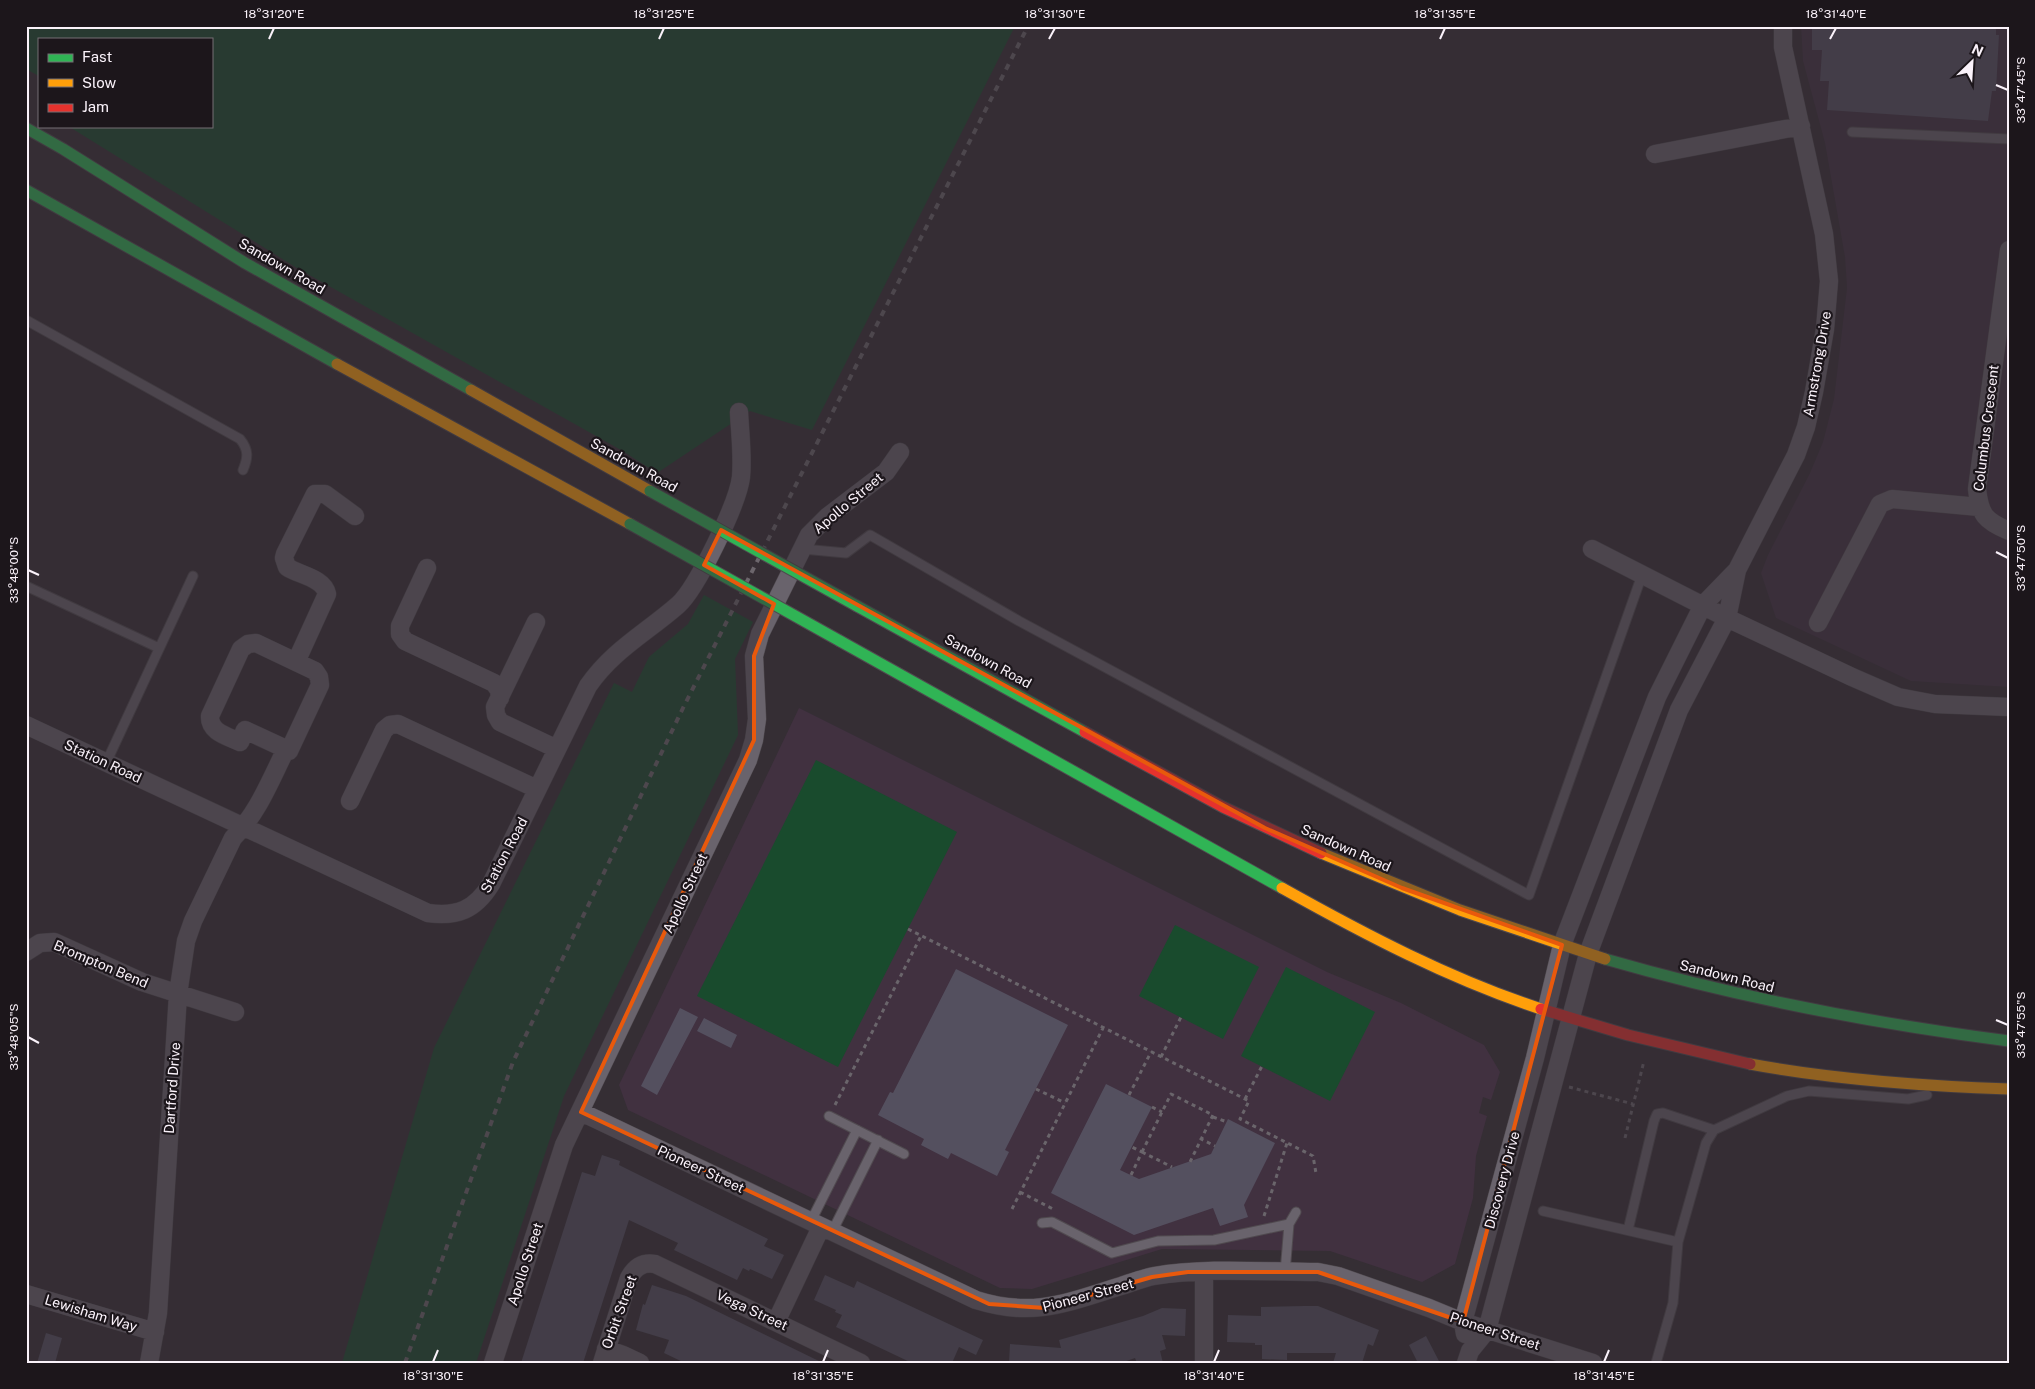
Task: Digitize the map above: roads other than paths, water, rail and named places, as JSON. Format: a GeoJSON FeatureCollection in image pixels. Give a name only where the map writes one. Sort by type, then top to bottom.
{"type":"FeatureCollection","features":[{"type":"Feature","properties":{"kind":"main road"},"geometry":{"type":"LineString","coordinates":[[26,146],[30,130]]}},
{"type":"Feature","properties":{"kind":"main road","name":"Sandown Road"},"geometry":{"type":"LineString","coordinates":[[30,130],[245,263],[650,491],[1178,784],[1266,828],[1402,888],[1517,931],[1634,968],[1793,1007],[1923,1030],[2009,1040]]}},
{"type":"Feature","properties":{"kind":"main road"},"geometry":{"type":"LineString","coordinates":[[26,190],[329,360],[630,524],[1350,926],[1421,961],[1494,992],[1571,1018],[1630,1036],[1705,1054],[1859,1081],[2009,1089]]}},
{"type":"Feature","properties":{"kind":"street","name":"Armstrong Drive"},"geometry":{"type":"LineString","coordinates":[[1737,570],[1796,455],[1808,418],[1826,328],[1829,281],[1824,234],[1783,47],[1783,26]]}},
{"type":"Feature","properties":{"kind":"street"},"geometry":{"type":"LineString","coordinates":[[1656,154],[1801,126]]}},
{"type":"Feature","properties":{"kind":"street","name":"Columbus Crescent"},"geometry":{"type":"LineString","coordinates":[[2009,250],[2006,295],[1977,489],[1979,507],[1986,518],[2009,532]]}},
{"type":"Feature","properties":{"kind":"street","name":"Station Road"},"geometry":{"type":"LineString","coordinates":[[26,725],[428,913],[452,914],[465,910],[484,896],[588,686],[600,669],[622,648],[688,595],[737,496],[741,476],[739,412]]}},
{"type":"Feature","properties":{"kind":"street","name":"Apollo Street"},"geometry":{"type":"LineString","coordinates":[[493,1363],[564,1145],[748,760],[754,740],[757,719],[754,656],[760,634],[809,535],[827,517],[880,478],[900,452]]}},
{"type":"Feature","properties":{"kind":"street"},"geometry":{"type":"LineString","coordinates":[[286,750],[245,730],[240,742],[215,730],[210,724],[210,716],[244,646],[256,643],[296,662],[327,594],[321,583],[287,566],[284,558],[315,494],[325,494],[355,516]]}},
{"type":"Feature","properties":{"kind":"street"},"geometry":{"type":"LineString","coordinates":[[1818,623],[1880,504],[1892,499],[1979,507]]}},
{"type":"Feature","properties":{"kind":"street"},"geometry":{"type":"LineString","coordinates":[[1592,549],[1727,618],[1898,697],[1935,704],[2009,707]]}},
{"type":"Feature","properties":{"kind":"street"},"geometry":{"type":"LineString","coordinates":[[427,568],[400,626],[402,638],[494,683],[499,690],[500,698]]}},
{"type":"Feature","properties":{"kind":"street"},"geometry":{"type":"LineString","coordinates":[[1545,1009],[1562,945],[1647,722],[1703,605],[1737,570]]}},
{"type":"Feature","properties":{"kind":"street"},"geometry":{"type":"LineString","coordinates":[[1571,1018],[1588,954],[1679,710],[1727,618],[1737,570]]}},
{"type":"Feature","properties":{"kind":"street"},"geometry":{"type":"LineString","coordinates":[[536,622],[495,712],[500,722],[557,749]]}},
{"type":"Feature","properties":{"kind":"street","name":"Dartford Drive"},"geometry":{"type":"LineString","coordinates":[[149,1363],[155,1332],[178,994],[186,940],[193,921],[233,838],[258,808],[286,750],[290,751],[320,685],[318,674],[296,662]]}},
{"type":"Feature","properties":{"kind":"street"},"geometry":{"type":"LineString","coordinates":[[350,801],[384,730],[394,724],[398,724],[537,789]]}},
{"type":"Feature","properties":{"kind":"street","name":"Brompton Bend"},"geometry":{"type":"LineString","coordinates":[[26,952],[40,943],[54,942],[142,982],[235,1012]]}},
{"type":"Feature","properties":{"kind":"street","name":"Discovery Drive"},"geometry":{"type":"LineString","coordinates":[[1468,1357],[1463,1322],[1535,1058],[1545,1009]]}},
{"type":"Feature","properties":{"kind":"street","name":"Discovery Drive"},"geometry":{"type":"LineString","coordinates":[[1468,1357],[1487,1330],[1571,1018]]}},
{"type":"Feature","properties":{"kind":"street","name":"Pioneer Street"},"geometry":{"type":"LineString","coordinates":[[581,1112],[976,1300],[1004,1308],[1032,1309],[1052,1307],[1152,1277],[1204,1272],[1318,1272],[1338,1276],[1463,1322],[1593,1363]]}},
{"type":"Feature","properties":{"kind":"street"},"geometry":{"type":"LineString","coordinates":[[776,1322],[821,1227]]}},
{"type":"Feature","properties":{"kind":"street","name":"Vega Street"},"geometry":{"type":"LineString","coordinates":[[641,1265],[655,1264],[861,1363]]}},
{"type":"Feature","properties":{"kind":"street","name":"Orbit Street"},"geometry":{"type":"LineString","coordinates":[[604,1356],[629,1278],[636,1268],[641,1265]]}},
{"type":"Feature","properties":{"kind":"street"},"geometry":{"type":"LineString","coordinates":[[1204,1272],[1204,1363]]}},
{"type":"Feature","properties":{"kind":"street","name":"Lewisham Way"},"geometry":{"type":"LineString","coordinates":[[26,1294],[155,1332]]}},
{"type":"Feature","properties":{"kind":"street"},"geometry":{"type":"LineString","coordinates":[[604,1356],[623,1355],[640,1363]]}},
{"type":"Feature","properties":{"kind":"lane"},"geometry":{"type":"LineString","coordinates":[[1852,132],[2009,139]]}},
{"type":"Feature","properties":{"kind":"lane"},"geometry":{"type":"LineString","coordinates":[[26,320],[240,439],[248,452],[248,459],[243,470]]}},
{"type":"Feature","properties":{"kind":"lane"},"geometry":{"type":"LineString","coordinates":[[802,548],[846,553],[870,535],[1019,621],[1529,895],[1642,575]]}},
{"type":"Feature","properties":{"kind":"lane"},"geometry":{"type":"LineString","coordinates":[[106,763],[193,576]]}},
{"type":"Feature","properties":{"kind":"lane"},"geometry":{"type":"LineString","coordinates":[[26,586],[159,648]]}},
{"type":"Feature","properties":{"kind":"lane"},"geometry":{"type":"LineString","coordinates":[[1656,1363],[1672,1303],[1678,1242],[1706,1143],[1714,1130],[1787,1096],[1808,1091],[1908,1099],[1961,1087]]}},
{"type":"Feature","properties":{"kind":"lane"},"geometry":{"type":"LineString","coordinates":[[1628,1230],[1657,1114],[1663,1113],[1714,1130]]}},
{"type":"Feature","properties":{"kind":"lane"},"geometry":{"type":"LineString","coordinates":[[829,1116],[904,1154]]}},
{"type":"Feature","properties":{"kind":"lane"},"geometry":{"type":"LineString","coordinates":[[821,1227],[857,1130]]}},
{"type":"Feature","properties":{"kind":"lane"},"geometry":{"type":"LineString","coordinates":[[821,1227],[878,1140]]}},
{"type":"Feature","properties":{"kind":"lane"},"geometry":{"type":"LineString","coordinates":[[1543,1211],[1678,1242]]}},
{"type":"Feature","properties":{"kind":"lane"},"geometry":{"type":"LineString","coordinates":[[1285,1272],[1289,1224],[1296,1212]]}},
{"type":"Feature","properties":{"kind":"lane"},"geometry":{"type":"LineString","coordinates":[[1042,1224],[1052,1222],[1112,1253],[1158,1242],[1214,1240],[1289,1224]]}},
{"type":"Feature","properties":{"kind":"railway"},"geometry":{"type":"LineString","coordinates":[[405,1363],[513,1062],[683,708],[1028,26]]}}]}
